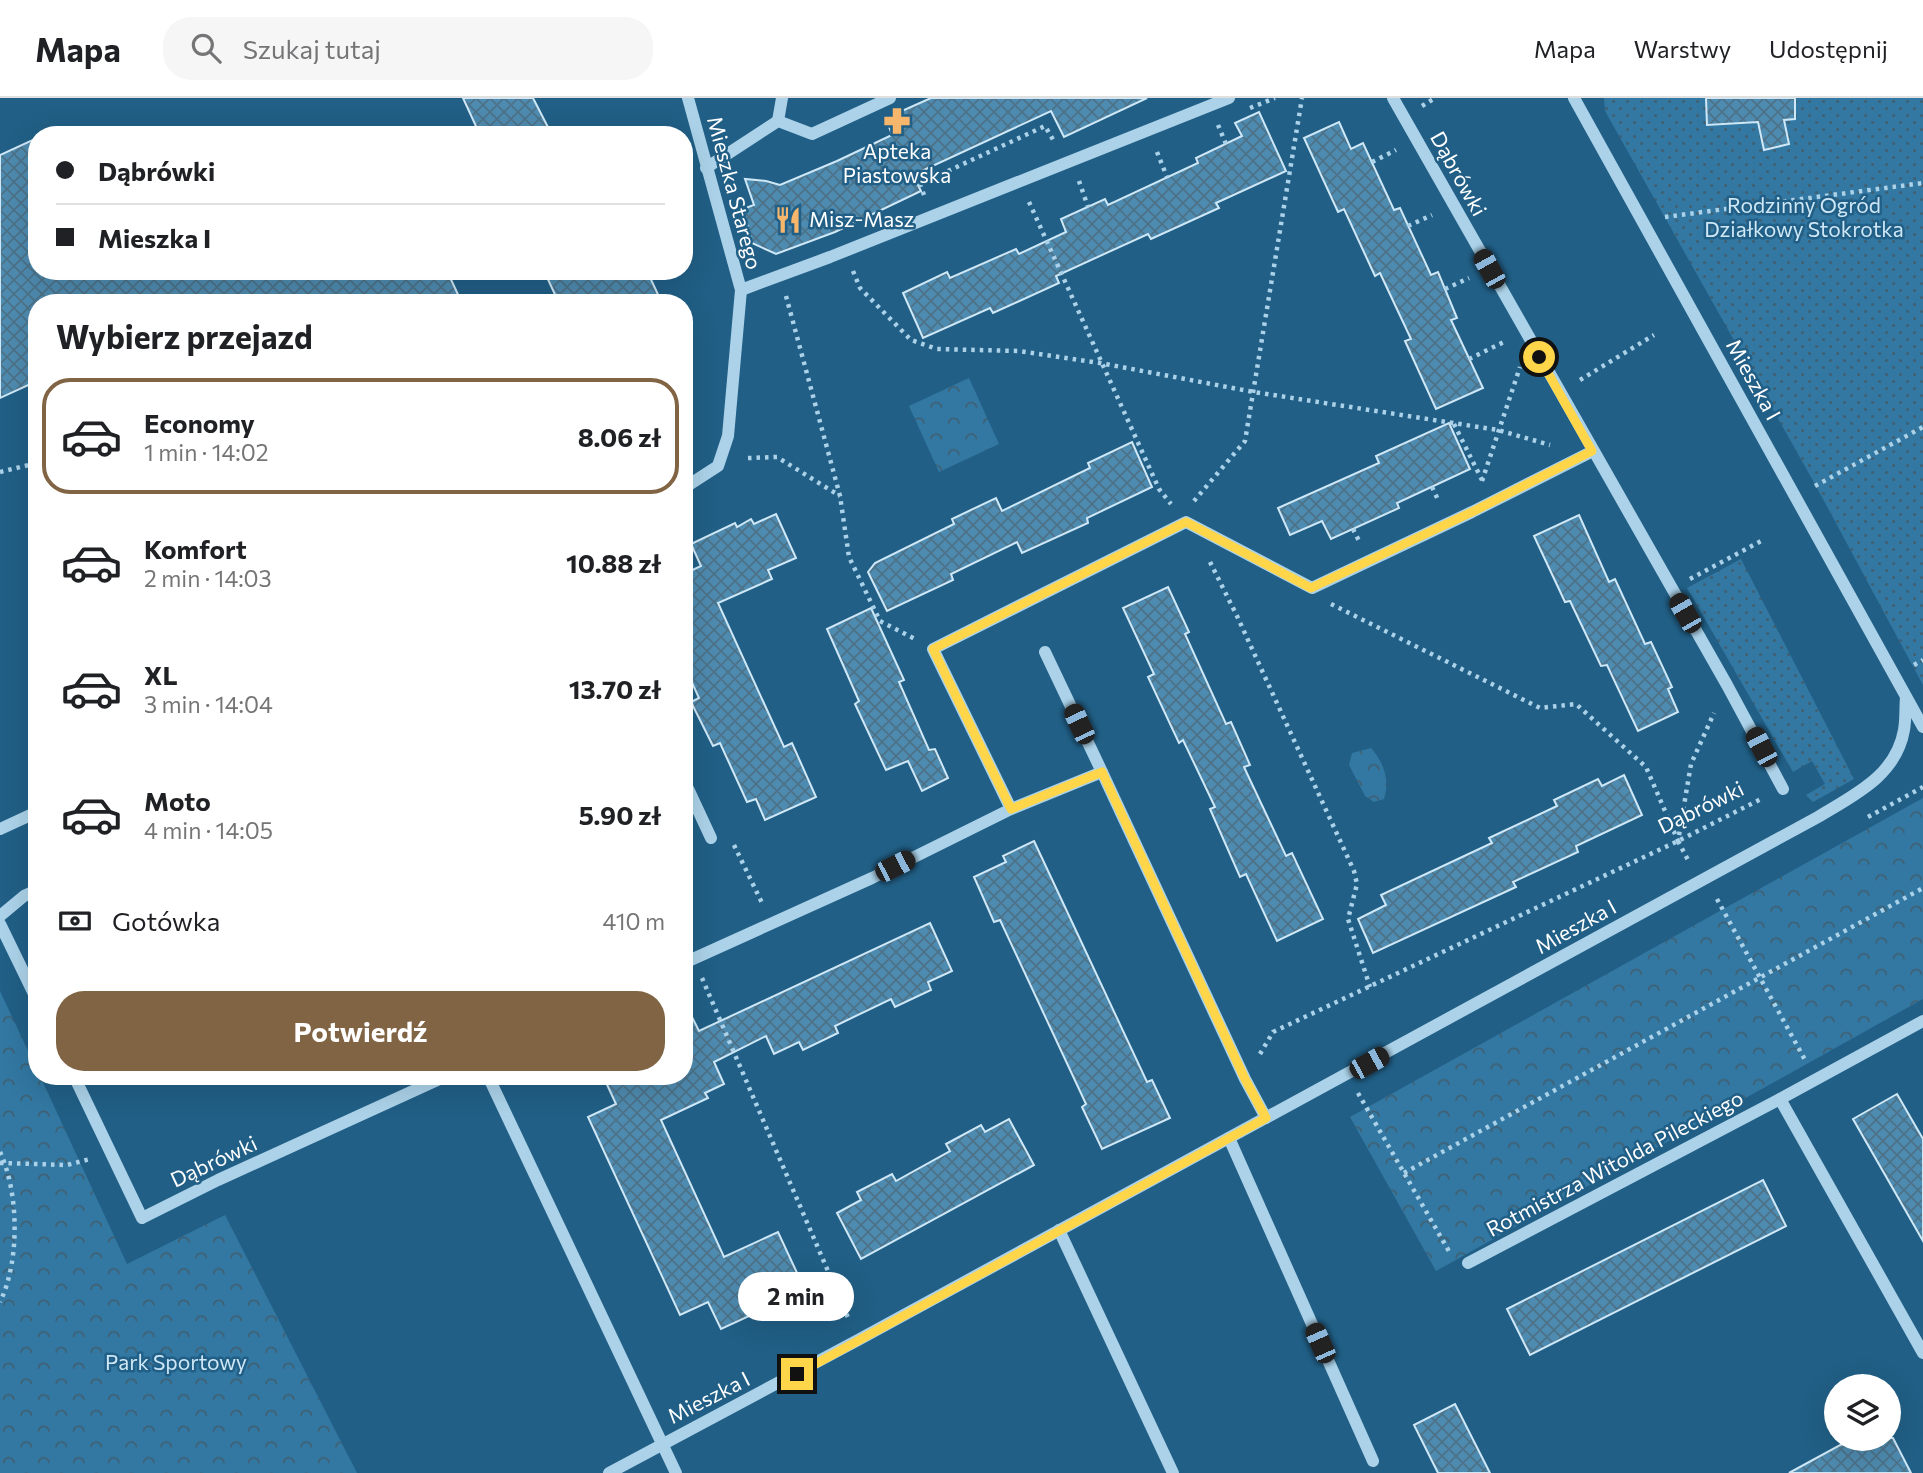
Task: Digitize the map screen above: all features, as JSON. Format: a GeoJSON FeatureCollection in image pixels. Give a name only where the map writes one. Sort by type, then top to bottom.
{"type":"FeatureCollection","features":[{"type":"Feature","properties":{"kind":"street","name":"Mieszka Starego"},"geometry":{"type":"LineString","coordinates":[[688,98],[741,290],[728,436],[718,466],[693,482]]}},
{"type":"Feature","properties":{"kind":"street"},"geometry":{"type":"LineString","coordinates":[[706,167],[778,121],[782,98]]}},
{"type":"Feature","properties":{"kind":"street"},"geometry":{"type":"LineString","coordinates":[[778,121],[812,134],[890,98]]}},
{"type":"Feature","properties":{"kind":"street"},"geometry":{"type":"LineString","coordinates":[[741,290],[1229,98]]}},
{"type":"Feature","properties":{"kind":"street","name":"Dąbrówki"},"geometry":{"type":"LineString","coordinates":[[1393,98],[1727,685],[1783,789]]}},
{"type":"Feature","properties":{"kind":"street","name":"Mieszka I"},"geometry":{"type":"LineString","coordinates":[[609,1473],[1806,824],[1874,783],[1897,756],[1905,730],[1906,697],[1574,98]]}},
{"type":"Feature","properties":{"kind":"street"},"geometry":{"type":"LineString","coordinates":[[1011,809],[933,649],[1186,522],[1311,588],[1472,512],[1592,451]]}},
{"type":"Feature","properties":{"kind":"street"},"geometry":{"type":"LineString","coordinates":[[1045,652],[1245,1079],[1266,1118]]}},
{"type":"Feature","properties":{"kind":"street"},"geometry":{"type":"LineString","coordinates":[[1906,697],[1923,727]]}},
{"type":"Feature","properties":{"kind":"street"},"geometry":{"type":"LineString","coordinates":[[693,959],[872,878],[1011,809],[1102,772]]}},
{"type":"Feature","properties":{"kind":"street"},"geometry":{"type":"LineString","coordinates":[[693,799],[711,838]]}},
{"type":"Feature","properties":{"kind":"street"},"geometry":{"type":"LineString","coordinates":[[0,829],[28,816]]}},
{"type":"Feature","properties":{"kind":"street"},"geometry":{"type":"LineString","coordinates":[[0,916],[28,894]]}},
{"type":"Feature","properties":{"kind":"street"},"geometry":{"type":"LineString","coordinates":[[0,923],[28,981]]}},
{"type":"Feature","properties":{"kind":"street","name":"Rotmistrza Witolda Pileckiego"},"geometry":{"type":"LineString","coordinates":[[1468,1264],[1780,1100],[1923,1021]]}},
{"type":"Feature","properties":{"kind":"street","name":"Dąbrówki"},"geometry":{"type":"LineString","coordinates":[[78,1085],[142,1218],[218,1180],[426,1085]]}},
{"type":"Feature","properties":{"kind":"street"},"geometry":{"type":"LineString","coordinates":[[492,1085],[676,1473]]}},
{"type":"Feature","properties":{"kind":"street"},"geometry":{"type":"LineString","coordinates":[[1780,1100],[1923,1353]]}},
{"type":"Feature","properties":{"kind":"street"},"geometry":{"type":"LineString","coordinates":[[1229,1138],[1373,1461]]}},
{"type":"Feature","properties":{"kind":"street"},"geometry":{"type":"LineString","coordinates":[[1059,1230],[1173,1473]]}},
{"type":"Feature","properties":{"kind":"path"},"geometry":{"type":"LineString","coordinates":[[1240,112],[1276,98]]}},
{"type":"Feature","properties":{"kind":"path"},"geometry":{"type":"LineString","coordinates":[[1216,121],[1226,144]]}},
{"type":"Feature","properties":{"kind":"path"},"geometry":{"type":"LineString","coordinates":[[913,201],[925,195],[920,184],[1045,126],[1058,150]]}},
{"type":"Feature","properties":{"kind":"path"},"geometry":{"type":"LineString","coordinates":[[1154,146],[1167,177]]}},
{"type":"Feature","properties":{"kind":"path"},"geometry":{"type":"LineString","coordinates":[[1077,176],[1088,207]]}},
{"type":"Feature","properties":{"kind":"path"},"geometry":{"type":"LineString","coordinates":[[1020,180],[1158,489],[1173,507]]}},
{"type":"Feature","properties":{"kind":"path"},"geometry":{"type":"LineString","coordinates":[[1640,220],[1923,183]]}},
{"type":"Feature","properties":{"kind":"path"},"geometry":{"type":"LineString","coordinates":[[850,265],[860,288],[911,340],[937,349],[1019,351],[1100,363],[1254,392],[1498,430],[1560,448],[1592,451]]}},
{"type":"Feature","properties":{"kind":"path"},"geometry":{"type":"LineString","coordinates":[[779,275],[841,496],[849,557],[880,621],[933,649]]}},
{"type":"Feature","properties":{"kind":"path"},"geometry":{"type":"LineString","coordinates":[[1559,393],[1654,335]]}},
{"type":"Feature","properties":{"kind":"path"},"geometry":{"type":"LineString","coordinates":[[1469,359],[1527,336]]}},
{"type":"Feature","properties":{"kind":"path"},"geometry":{"type":"LineString","coordinates":[[1472,512],[1527,336]]}},
{"type":"Feature","properties":{"kind":"path"},"geometry":{"type":"LineString","coordinates":[[1453,423],[1482,480]]}},
{"type":"Feature","properties":{"kind":"path"},"geometry":{"type":"LineString","coordinates":[[1796,497],[1923,427]]}},
{"type":"Feature","properties":{"kind":"path"},"geometry":{"type":"LineString","coordinates":[[747,466],[748,445]]}},
{"type":"Feature","properties":{"kind":"path"},"geometry":{"type":"LineString","coordinates":[[748,458],[777,457],[841,496]]}},
{"type":"Feature","properties":{"kind":"path"},"geometry":{"type":"LineString","coordinates":[[0,472],[28,465]]}},
{"type":"Feature","properties":{"kind":"path"},"geometry":{"type":"LineString","coordinates":[[1671,589],[1763,540]]}},
{"type":"Feature","properties":{"kind":"path"},"geometry":{"type":"LineString","coordinates":[[1311,588],[1325,601],[1540,708],[1576,704],[1646,767],[1678,841]]}},
{"type":"Feature","properties":{"kind":"path"},"geometry":{"type":"LineString","coordinates":[[1678,841],[1691,764],[1727,685]]}},
{"type":"Feature","properties":{"kind":"path","name":"Dąbrówki"},"geometry":{"type":"LineString","coordinates":[[1245,1079],[1273,1031],[1783,789]]}},
{"type":"Feature","properties":{"kind":"path"},"geometry":{"type":"LineString","coordinates":[[704,823],[727,831],[771,923]]}},
{"type":"Feature","properties":{"kind":"path"},"geometry":{"type":"LineString","coordinates":[[1404,1173],[1923,888]]}},
{"type":"Feature","properties":{"kind":"path"},"geometry":{"type":"LineString","coordinates":[[1717,899],[1816,1079]]}},
{"type":"Feature","properties":{"kind":"path"},"geometry":{"type":"LineString","coordinates":[[693,970],[858,1340]]}},
{"type":"Feature","properties":{"kind":"path"},"geometry":{"type":"LineString","coordinates":[[1347,1074],[1450,1253],[1468,1264]]}},
{"type":"Feature","properties":{"kind":"path"},"geometry":{"type":"LineString","coordinates":[[0,1152],[12,1191],[16,1220],[11,1261],[0,1302]]}},
{"type":"Feature","properties":{"kind":"path"},"geometry":{"type":"LineString","coordinates":[[2,1162],[67,1165],[111,1154]]}},
{"type":"Feature","properties":{"kind":"green space","name":"Rodzinny Ogród Działkowy Stokrotka"},"geometry":{"type":"Polygon","coordinates":[[[1604,98],[1923,98],[1923,685],[1816,486],[1605,111],[1604,98]]]}},
{"type":"Feature","properties":{"kind":"green space"},"geometry":{"type":"Polygon","coordinates":[[[969,378],[999,444],[939,472],[909,406],[969,378]]]}},
{"type":"Feature","properties":{"kind":"green space"},"geometry":{"type":"Polygon","coordinates":[[[1741,559],[1854,779],[1813,802],[1806,795],[1825,784],[1812,761],[1793,772],[1687,588],[1741,559]]]}},
{"type":"Feature","properties":{"kind":"green space"},"geometry":{"type":"Polygon","coordinates":[[[1371,748],[1386,778],[1384,799],[1374,802],[1365,796],[1349,765],[1352,753],[1371,748]]]}},
{"type":"Feature","properties":{"kind":"green space"},"geometry":{"type":"Polygon","coordinates":[[[1923,798],[1923,999],[1436,1271],[1350,1117],[1923,798]]]}},
{"type":"Feature","properties":{"kind":"green space","name":"Park Sportowy"},"geometry":{"type":"Polygon","coordinates":[[[0,991],[28,1051],[28,1085],[44,1085],[127,1264],[225,1215],[357,1473],[0,1473],[0,991]]]}},
{"type":"Feature","properties":{"kind":"building"},"geometry":{"type":"Polygon","coordinates":[[[463,98],[533,98],[547,126],[476,126],[463,98]]]}},
{"type":"Feature","properties":{"kind":"building"},"geometry":{"type":"Polygon","coordinates":[[[931,98],[1147,98],[1064,137],[1051,111],[913,175],[921,191],[835,232],[776,254],[752,243],[743,209],[754,205],[745,179],[780,185],[837,161],[892,135],[886,118],[931,98]]]}},
{"type":"Feature","properties":{"kind":"building"},"geometry":{"type":"Polygon","coordinates":[[[1706,98],[1795,98],[1795,119],[1784,120],[1789,144],[1764,150],[1758,122],[1707,125],[1706,98]]]}},
{"type":"Feature","properties":{"kind":"building"},"geometry":{"type":"Polygon","coordinates":[[[1259,112],[1286,171],[1216,203],[1219,208],[1151,239],[1148,234],[1056,276],[1059,283],[993,313],[990,308],[923,338],[903,293],[947,272],[950,278],[1016,249],[1019,254],[1066,232],[1061,219],[1105,199],[1108,205],[1198,163],[1196,158],[1242,136],[1235,123],[1259,112]]]}},
{"type":"Feature","properties":{"kind":"building"},"geometry":{"type":"Polygon","coordinates":[[[1339,122],[1351,149],[1363,143],[1394,210],[1400,208],[1431,275],[1438,272],[1457,318],[1451,320],[1483,388],[1436,409],[1405,341],[1411,339],[1380,273],[1375,276],[1344,209],[1338,212],[1304,138],[1339,122]]]}},
{"type":"Feature","properties":{"kind":"building"},"geometry":{"type":"Polygon","coordinates":[[[28,142],[28,280],[451,280],[458,294],[28,294],[28,385],[0,398],[0,155],[28,142]]]}},
{"type":"Feature","properties":{"kind":"building"},"geometry":{"type":"Polygon","coordinates":[[[548,280],[651,280],[658,294],[555,294],[548,280]]]}},
{"type":"Feature","properties":{"kind":"building"},"geometry":{"type":"Polygon","coordinates":[[[1449,423],[1470,469],[1397,503],[1399,508],[1331,539],[1322,521],[1290,535],[1278,508],[1379,463],[1376,456],[1449,423]]]}},
{"type":"Feature","properties":{"kind":"building"},"geometry":{"type":"Polygon","coordinates":[[[1132,442],[1152,487],[1087,518],[1088,523],[1022,553],[1017,542],[951,574],[953,580],[887,611],[868,572],[875,563],[954,524],[952,519],[996,498],[1002,511],[1090,468],[1088,463],[1132,442]]]}},
{"type":"Feature","properties":{"kind":"building"},"geometry":{"type":"Polygon","coordinates":[[[776,514],[796,558],[768,570],[772,579],[718,603],[784,747],[792,743],[816,797],[765,820],[756,799],[747,802],[720,743],[713,746],[693,706],[693,701],[699,698],[693,685],[693,570],[701,566],[693,543],[735,523],[737,527],[751,519],[754,524],[776,514]]]}},
{"type":"Feature","properties":{"kind":"building"},"geometry":{"type":"Polygon","coordinates":[[[1579,515],[1609,582],[1615,579],[1645,644],[1651,642],[1672,687],[1668,689],[1678,712],[1638,731],[1607,665],[1601,666],[1570,601],[1565,602],[1534,536],[1579,515]]]}},
{"type":"Feature","properties":{"kind":"building"},"geometry":{"type":"Polygon","coordinates":[[[1168,587],[1189,632],[1185,634],[1226,724],[1231,722],[1250,765],[1244,767],[1286,856],[1292,853],[1323,919],[1277,941],[1246,874],[1240,877],[1210,809],[1215,807],[1183,740],[1179,743],[1148,677],[1154,674],[1123,608],[1168,587]]]}},
{"type":"Feature","properties":{"kind":"building"},"geometry":{"type":"Polygon","coordinates":[[[871,608],[904,680],[899,682],[929,750],[935,749],[948,778],[922,791],[908,761],[886,770],[855,704],[859,701],[827,629],[871,608]]]}},
{"type":"Feature","properties":{"kind":"building"},"geometry":{"type":"Polygon","coordinates":[[[1624,775],[1642,815],[1576,846],[1578,852],[1513,882],[1516,887],[1373,953],[1358,919],[1386,905],[1381,895],[1492,843],[1489,838],[1557,806],[1554,800],[1598,779],[1602,786],[1624,775]]]}},
{"type":"Feature","properties":{"kind":"building"},"geometry":{"type":"Polygon","coordinates":[[[1034,841],[1147,1082],[1152,1080],[1170,1118],[1102,1149],[1082,1107],[1086,1104],[1000,920],[994,922],[974,877],[1006,862],[1003,856],[1034,841]]]}},
{"type":"Feature","properties":{"kind":"building"},"geometry":{"type":"Polygon","coordinates":[[[930,923],[952,971],[928,982],[931,990],[895,1007],[891,999],[835,1026],[838,1033],[803,1050],[799,1042],[774,1054],[766,1036],[714,1062],[724,1084],[705,1093],[708,1098],[661,1120],[724,1257],[778,1232],[805,1290],[721,1329],[708,1302],[680,1315],[588,1117],[616,1104],[607,1085],[693,1085],[693,1019],[699,1031],[930,923]]]}},
{"type":"Feature","properties":{"kind":"building"},"geometry":{"type":"Polygon","coordinates":[[[1897,1094],[1923,1139],[1923,1241],[1853,1119],[1897,1094]]]}},
{"type":"Feature","properties":{"kind":"building"},"geometry":{"type":"Polygon","coordinates":[[[1009,1119],[1034,1165],[861,1259],[837,1213],[861,1200],[857,1192],[892,1174],[896,1181],[950,1151],[946,1144],[981,1125],[985,1132],[1009,1119]]]}},
{"type":"Feature","properties":{"kind":"building"},"geometry":{"type":"Polygon","coordinates":[[[1763,1180],[1786,1226],[1530,1355],[1507,1309],[1763,1180]]]}},
{"type":"Feature","properties":{"kind":"building"},"geometry":{"type":"Polygon","coordinates":[[[1455,1404],[1490,1473],[1438,1473],[1414,1425],[1455,1404]]]}},
{"type":"Feature","properties":{"kind":"building"},"geometry":{"type":"Polygon","coordinates":[[[1829,1451],[1900,1451],[1911,1473],[1789,1473],[1829,1451]]]}},
{"type":"Feature","properties":{"kind":"place","name":"Apteka Piastowska"},"geometry":{"type":"Point","coordinates":[897,121]}},
{"type":"Feature","properties":{"kind":"place","name":"Misz-Masz"},"geometry":{"type":"Point","coordinates":[788,220]}},
{"type":"Feature","properties":{"kind":"route"},"geometry":{"type":"LineString","coordinates":[[797,1374],[1266,1118],[1245,1079],[1102,772],[1011,809],[933,649],[1186,522],[1311,588],[1472,512],[1592,451],[1539,357]]}}]}
